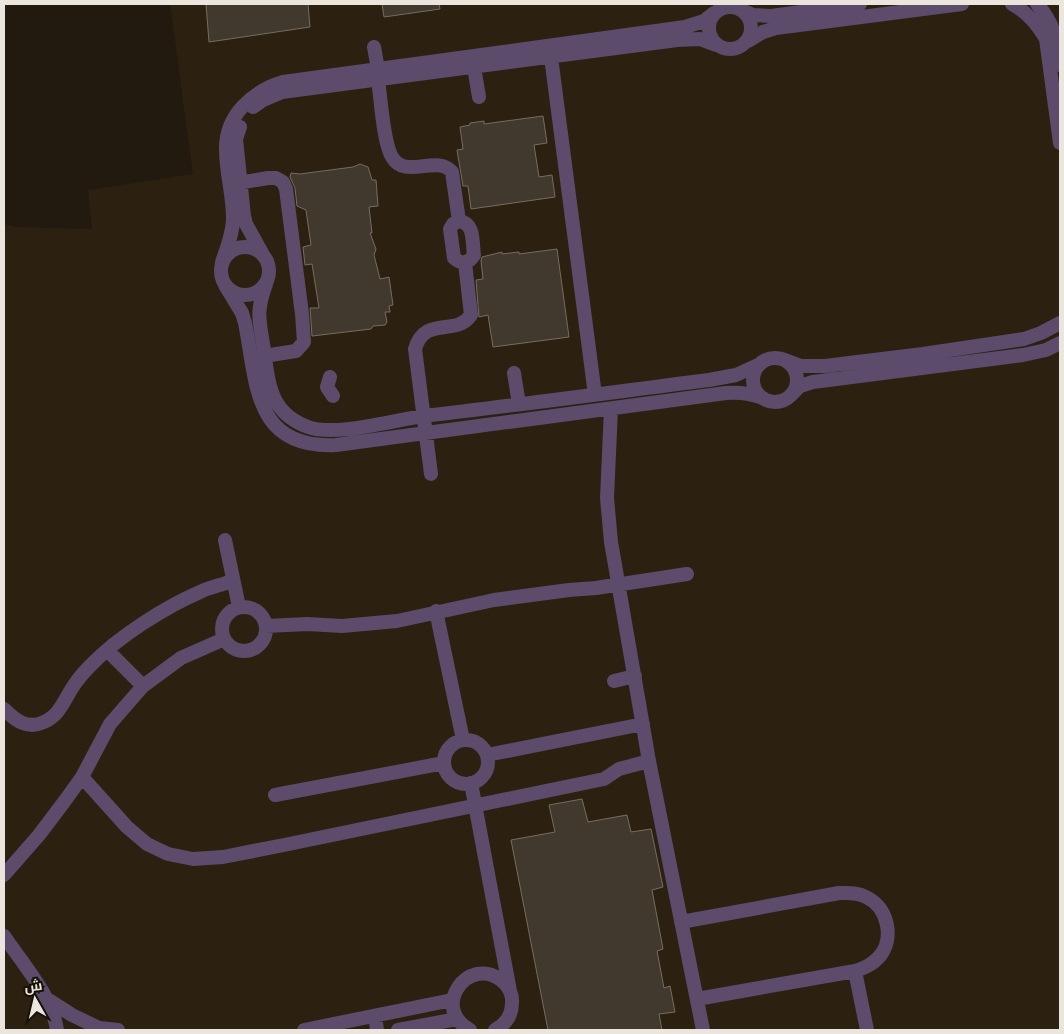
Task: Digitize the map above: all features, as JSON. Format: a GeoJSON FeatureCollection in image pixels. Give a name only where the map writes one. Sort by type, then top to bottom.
{"type":"FeatureCollection","features":[{"type":"Feature","properties":{"kind":"lane"},"geometry":{"type":"LineString","coordinates":[[378,74],[685,27],[704,21],[714,13],[727,7],[753,15],[770,16],[860,4]]}},
{"type":"Feature","properties":{"kind":"lane"},"geometry":{"type":"LineString","coordinates":[[962,4],[776,28],[763,32],[736,49],[729,50],[700,39],[690,39],[474,67],[283,82],[268,87],[250,98],[231,123],[226,150],[246,224],[267,260],[269,268],[269,276],[260,300],[258,315],[267,381],[276,404],[296,422],[309,428],[323,430],[344,429],[423,416],[736,375],[771,358],[778,358],[801,366],[825,366],[923,354],[1024,339],[1060,324]]}},
{"type":"Feature","properties":{"kind":"lane"},"geometry":{"type":"LineString","coordinates":[[1012,4],[1023,10],[1038,24],[1046,39],[1060,143]]}},
{"type":"Feature","properties":{"kind":"lane"},"geometry":{"type":"LineString","coordinates":[[1037,4],[1047,16],[1053,29],[1057,41],[1060,64]]}},
{"type":"Feature","properties":{"kind":"lane"},"geometry":{"type":"LineString","coordinates":[[741,10],[750,20],[751,34],[748,41]]}},
{"type":"Feature","properties":{"kind":"lane"},"geometry":{"type":"LineString","coordinates":[[714,13],[708,26],[711,40],[716,45]]}},
{"type":"Feature","properties":{"kind":"lane"},"geometry":{"type":"LineString","coordinates":[[374,47],[387,148],[398,164],[410,168],[439,165],[448,167],[452,172],[459,221]]}},
{"type":"Feature","properties":{"kind":"lane"},"geometry":{"type":"LineString","coordinates":[[551,57],[595,394]]}},
{"type":"Feature","properties":{"kind":"lane"},"geometry":{"type":"LineString","coordinates":[[474,67],[479,97]]}},
{"type":"Feature","properties":{"kind":"lane"},"geometry":{"type":"LineString","coordinates":[[235,184],[274,178],[283,182],[286,189],[304,342],[296,351],[264,356]]}},
{"type":"Feature","properties":{"kind":"lane"},"geometry":{"type":"LineString","coordinates":[[235,184],[232,227],[220,270],[224,284],[242,313],[256,390],[260,402],[273,422],[283,432],[305,443],[320,446],[726,393],[751,393],[777,401],[790,396],[800,386],[813,382],[1023,355],[1046,350],[1060,343]]}},
{"type":"Feature","properties":{"kind":"lane"},"geometry":{"type":"LineString","coordinates":[[459,221],[465,222],[470,226],[474,255],[471,260],[465,263],[459,262],[454,258],[451,239],[450,229],[453,224],[459,221]]}},
{"type":"Feature","properties":{"kind":"lane"},"geometry":{"type":"LineString","coordinates":[[222,262],[226,256],[239,247],[254,248],[262,253]]}},
{"type":"Feature","properties":{"kind":"lane"},"geometry":{"type":"LineString","coordinates":[[430,474],[415,349],[418,339],[427,331],[463,324],[471,315],[465,263]]}},
{"type":"Feature","properties":{"kind":"lane"},"geometry":{"type":"LineString","coordinates":[[224,284],[230,290],[244,296],[253,294],[266,284]]}},
{"type":"Feature","properties":{"kind":"lane"},"geometry":{"type":"LineString","coordinates":[[784,360],[790,364],[796,377],[796,384],[790,396]]}},
{"type":"Feature","properties":{"kind":"lane"},"geometry":{"type":"LineString","coordinates":[[760,364],[754,372],[753,379],[754,386],[763,398]]}},
{"type":"Feature","properties":{"kind":"lane"},"geometry":{"type":"LineString","coordinates":[[514,373],[519,404]]}},
{"type":"Feature","properties":{"kind":"lane"},"geometry":{"type":"LineString","coordinates":[[330,377],[327,387],[333,396]]}},
{"type":"Feature","properties":{"kind":"lane"},"geometry":{"type":"LineString","coordinates":[[611,409],[607,498],[611,542],[649,761],[703,1030]]}},
{"type":"Feature","properties":{"kind":"lane"},"geometry":{"type":"LineString","coordinates":[[225,540],[232,581],[239,607]]}},
{"type":"Feature","properties":{"kind":"lane"},"geometry":{"type":"LineString","coordinates":[[266,626],[307,624],[342,626],[397,621],[494,600],[596,588],[687,574]]}},
{"type":"Feature","properties":{"kind":"lane"},"geometry":{"type":"LineString","coordinates":[[4,709],[21,724],[43,723],[57,713],[76,682],[108,650],[156,615],[200,592],[232,581]]}},
{"type":"Feature","properties":{"kind":"lane"},"geometry":{"type":"LineString","coordinates":[[246,606],[254,608],[264,618],[266,626],[266,634],[263,641],[250,650],[243,651],[228,645],[221,631],[225,615],[231,610],[246,606]]}},
{"type":"Feature","properties":{"kind":"lane"},"geometry":{"type":"LineString","coordinates":[[436,612],[463,740]]}},
{"type":"Feature","properties":{"kind":"lane"},"geometry":{"type":"LineString","coordinates":[[4,875],[39,836],[82,777],[110,724],[143,686],[181,658],[224,639]]}},
{"type":"Feature","properties":{"kind":"lane"},"geometry":{"type":"LineString","coordinates":[[108,650],[143,686]]}},
{"type":"Feature","properties":{"kind":"lane"},"geometry":{"type":"LineString","coordinates":[[614,681],[635,676]]}},
{"type":"Feature","properties":{"kind":"lane"},"geometry":{"type":"LineString","coordinates":[[487,755],[643,724]]}},
{"type":"Feature","properties":{"kind":"lane"},"geometry":{"type":"LineString","coordinates":[[463,740],[478,743],[487,755],[488,764],[485,773],[471,783],[463,784],[450,777],[444,763],[445,756],[451,746],[463,740]]}},
{"type":"Feature","properties":{"kind":"lane"},"geometry":{"type":"LineString","coordinates":[[82,777],[127,827],[147,844],[168,854],[193,859],[223,857],[604,779],[619,769],[649,761]]}},
{"type":"Feature","properties":{"kind":"lane"},"geometry":{"type":"LineString","coordinates":[[275,795],[444,763]]}},
{"type":"Feature","properties":{"kind":"lane"},"geometry":{"type":"LineString","coordinates":[[471,783],[513,1000],[512,1011],[516,1030]]}},
{"type":"Feature","properties":{"kind":"lane"},"geometry":{"type":"LineString","coordinates":[[682,922],[839,893],[853,893],[867,897],[878,905],[885,917],[888,931],[886,945],[879,957],[868,966],[855,971],[697,999]]}},
{"type":"Feature","properties":{"kind":"lane"},"geometry":{"type":"LineString","coordinates":[[4,936],[47,998],[57,1030]]}},
{"type":"Feature","properties":{"kind":"lane"},"geometry":{"type":"LineString","coordinates":[[855,971],[867,1030]]}},
{"type":"Feature","properties":{"kind":"lane"},"geometry":{"type":"LineString","coordinates":[[470,1030],[464,1027],[454,1012],[452,1000],[459,985],[467,978],[476,974],[487,974],[497,977],[505,983],[510,991]]}},
{"type":"Feature","properties":{"kind":"lane"},"geometry":{"type":"LineString","coordinates":[[47,998],[94,1029],[118,1030]]}},
{"type":"Feature","properties":{"kind":"lane"},"geometry":{"type":"LineString","coordinates":[[304,1030],[325,1028],[452,1000]]}},
{"type":"Feature","properties":{"kind":"lane"},"geometry":{"type":"LineString","coordinates":[[495,1030],[508,1020],[512,1011]]}},
{"type":"Feature","properties":{"kind":"lane"},"geometry":{"type":"LineString","coordinates":[[375,1016],[377,1030]]}},
{"type":"Feature","properties":{"kind":"lane"},"geometry":{"type":"LineString","coordinates":[[398,1030],[457,1019]]}},
{"type":"Feature","properties":{"kind":"shaded area"},"geometry":{"type":"Polygon","coordinates":[[[170,4],[1060,4],[1060,1030],[4,1030],[4,224],[15,227],[92,229],[88,190],[193,174],[170,4]]]}},
{"type":"Feature","properties":{"kind":"building"},"geometry":{"type":"Polygon","coordinates":[[[206,4],[308,4],[310,27],[209,42],[206,4]]]}},
{"type":"Feature","properties":{"kind":"building"},"geometry":{"type":"Polygon","coordinates":[[[382,4],[439,4],[440,9],[384,17],[382,4]]]}},
{"type":"Feature","properties":{"kind":"building"},"geometry":{"type":"Polygon","coordinates":[[[543,116],[547,143],[534,145],[539,177],[552,175],[555,197],[471,209],[468,186],[463,186],[457,150],[463,149],[460,127],[484,121],[484,124],[543,116]]]}},
{"type":"Feature","properties":{"kind":"building"},"geometry":{"type":"Polygon","coordinates":[[[360,164],[368,167],[372,180],[376,180],[378,206],[369,207],[372,233],[370,233],[376,249],[374,255],[380,279],[389,277],[393,305],[389,306],[390,312],[385,312],[387,322],[385,325],[373,326],[371,329],[312,336],[310,308],[319,308],[312,264],[305,265],[303,247],[311,245],[306,210],[297,206],[295,188],[290,177],[291,173],[300,174],[353,167],[360,164]]]}},
{"type":"Feature","properties":{"kind":"building"},"geometry":{"type":"Polygon","coordinates":[[[557,249],[569,337],[493,347],[488,315],[479,317],[476,280],[483,279],[482,257],[502,252],[502,254],[519,252],[519,254],[557,249]]]}},
{"type":"Feature","properties":{"kind":"building"},"geometry":{"type":"Polygon","coordinates":[[[582,799],[588,822],[627,815],[631,832],[651,829],[663,887],[652,890],[663,949],[657,951],[664,988],[670,986],[675,1012],[659,1014],[662,1030],[548,1030],[511,840],[555,832],[549,805],[582,799]]]}}]}
